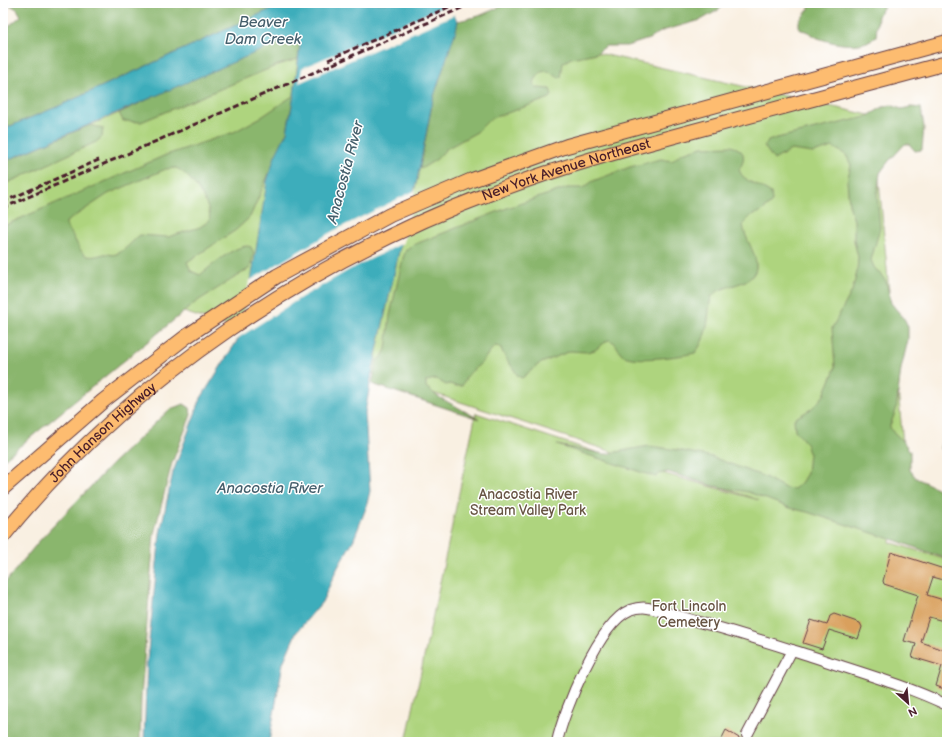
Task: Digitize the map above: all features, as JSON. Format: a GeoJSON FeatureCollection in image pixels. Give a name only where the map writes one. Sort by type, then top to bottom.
{"type":"FeatureCollection","features":[{"type":"Feature","properties":{"kind":"highway","name":"New York Avenue Northeast"},"geometry":{"type":"LineString","coordinates":[[219,314],[317,254],[367,227],[440,193],[518,162],[579,142],[947,42]]}},
{"type":"Feature","properties":{"kind":"highway","name":"New York Avenue Northeast"},"geometry":{"type":"LineString","coordinates":[[213,342],[312,278],[364,250],[435,216],[499,190],[591,160],[947,63]]}},
{"type":"Feature","properties":{"kind":"highway"},"geometry":{"type":"LineString","coordinates":[[897,76],[947,69]]}},
{"type":"Feature","properties":{"kind":"highway","name":"John Hanson Highway"},"geometry":{"type":"LineString","coordinates":[[3,488],[131,379],[219,314]]}},
{"type":"Feature","properties":{"kind":"highway","name":"John Hanson Highway"},"geometry":{"type":"LineString","coordinates":[[3,536],[46,485],[95,436],[157,383],[213,342]]}},
{"type":"Feature","properties":{"kind":"lane"},"geometry":{"type":"LineString","coordinates":[[557,742],[568,707],[596,648],[614,623],[632,609],[638,608],[655,610],[792,650],[901,687],[947,705]]}},
{"type":"Feature","properties":{"kind":"lane"},"geometry":{"type":"LineString","coordinates":[[747,735],[792,650]]}},
{"type":"Feature","properties":{"kind":"green space"},"geometry":{"type":"Polygon","coordinates":[[[6,3],[284,3],[59,106],[3,129],[3,27],[10,25],[21,16],[17,9],[6,3]]]}},
{"type":"Feature","properties":{"kind":"green space"},"geometry":{"type":"Polygon","coordinates":[[[509,3],[725,3],[720,9],[701,20],[662,31],[649,39],[627,46],[606,46],[597,53],[571,58],[563,63],[561,77],[559,78],[548,71],[541,72],[535,80],[534,85],[537,88],[550,89],[552,95],[550,98],[490,119],[477,132],[446,149],[437,159],[421,169],[420,167],[433,99],[458,21],[479,16],[509,3]]]}},
{"type":"Feature","properties":{"kind":"green space"},"geometry":{"type":"Polygon","coordinates":[[[809,3],[886,3],[878,16],[876,36],[864,43],[840,44],[818,38],[806,31],[801,30],[799,21],[809,9],[809,3]]]}},
{"type":"Feature","properties":{"kind":"green space"},"geometry":{"type":"Polygon","coordinates":[[[458,21],[873,116],[903,444],[890,542],[947,560],[947,742],[406,742],[476,413],[648,469],[759,500],[372,373],[402,238],[417,180],[427,127],[458,21]]]}},
{"type":"Feature","properties":{"kind":"green space"},"geometry":{"type":"Polygon","coordinates":[[[294,36],[300,45],[298,59],[278,65],[141,122],[123,121],[119,113],[187,81],[294,36]]]}},
{"type":"Feature","properties":{"kind":"green space"},"geometry":{"type":"Polygon","coordinates":[[[299,51],[294,95],[243,331],[3,254],[3,162],[119,113],[187,81],[299,51]]]}},
{"type":"Feature","properties":{"kind":"green space"},"geometry":{"type":"Polygon","coordinates":[[[294,95],[287,132],[250,217],[236,230],[187,262],[191,271],[200,275],[232,251],[246,246],[251,247],[254,253],[250,268],[196,302],[3,460],[3,226],[166,155],[234,132],[263,116],[294,95]],[[176,168],[166,169],[108,194],[66,222],[68,229],[82,252],[88,256],[105,254],[114,255],[122,251],[140,235],[168,237],[200,227],[209,221],[210,215],[208,208],[199,191],[181,171],[176,168]]]}},
{"type":"Feature","properties":{"kind":"green space"},"geometry":{"type":"Polygon","coordinates":[[[891,105],[901,109],[911,107],[921,108],[924,127],[922,150],[915,151],[909,144],[905,144],[880,173],[877,194],[880,228],[871,260],[874,267],[886,281],[891,303],[905,320],[908,327],[908,340],[901,369],[896,410],[889,428],[902,440],[910,451],[910,470],[916,478],[947,493],[947,559],[897,541],[790,508],[748,492],[713,486],[668,472],[659,474],[656,477],[557,445],[605,454],[649,446],[678,450],[712,457],[765,477],[785,488],[794,489],[801,483],[807,473],[809,453],[806,443],[795,430],[794,419],[811,409],[819,401],[824,395],[833,374],[835,367],[832,328],[852,291],[857,272],[858,257],[854,241],[854,221],[849,204],[847,181],[851,165],[846,155],[833,147],[813,153],[791,150],[774,160],[764,146],[768,141],[777,138],[866,117],[883,107],[891,105]]]}},
{"type":"Feature","properties":{"kind":"green space"},"geometry":{"type":"Polygon","coordinates":[[[90,125],[103,128],[102,137],[96,142],[3,185],[3,162],[90,125]]]}},
{"type":"Feature","properties":{"kind":"green space"},"geometry":{"type":"Polygon","coordinates":[[[731,146],[742,152],[744,158],[739,170],[741,174],[749,181],[771,193],[772,202],[761,212],[752,215],[743,224],[755,257],[756,268],[754,274],[750,279],[724,288],[713,295],[702,342],[695,353],[647,359],[628,357],[619,351],[613,342],[608,340],[595,350],[587,352],[570,351],[539,364],[522,378],[518,376],[501,348],[496,346],[466,378],[462,386],[450,384],[446,385],[436,379],[426,381],[426,387],[437,396],[479,419],[372,384],[377,360],[382,357],[386,349],[390,315],[403,258],[406,250],[413,245],[507,208],[567,188],[583,188],[593,181],[630,167],[661,159],[672,161],[682,153],[702,147],[731,146]]]}},
{"type":"Feature","properties":{"kind":"green space"},"geometry":{"type":"Polygon","coordinates":[[[184,404],[190,408],[191,415],[172,463],[154,534],[141,698],[140,742],[3,742],[3,585],[40,540],[113,463],[170,409],[184,404]]]}},
{"type":"Feature","properties":{"kind":"green space"},"geometry":{"type":"Polygon","coordinates":[[[947,426],[947,457],[940,448],[947,426]]]}},
{"type":"Feature","properties":{"kind":"water","name":"Anacostia River"},"geometry":{"type":"Polygon","coordinates":[[[284,3],[455,3],[454,16],[458,21],[433,99],[417,180],[402,238],[372,373],[365,413],[370,491],[366,508],[354,539],[338,567],[322,602],[296,633],[283,663],[269,742],[144,742],[147,661],[160,533],[173,472],[201,398],[243,331],[267,181],[275,156],[287,132],[294,95],[300,45],[294,36],[3,162],[3,129],[59,106],[284,3]]]}},
{"type":"Feature","properties":{"kind":"pier"},"geometry":{"type":"Polygon","coordinates":[[[451,3],[457,3],[456,14],[299,83],[302,68],[451,3]]]}},
{"type":"Feature","properties":{"kind":"pier"},"geometry":{"type":"Polygon","coordinates":[[[416,190],[403,243],[351,269],[302,297],[235,340],[241,330],[249,281],[333,231],[416,190]]]}},
{"type":"Feature","properties":{"kind":"building"},"geometry":{"type":"Polygon","coordinates":[[[891,552],[947,570],[947,581],[933,577],[927,595],[947,601],[947,622],[929,617],[921,642],[947,651],[947,690],[936,686],[942,666],[912,657],[916,644],[904,641],[918,595],[884,584],[883,581],[891,552]]]}},
{"type":"Feature","properties":{"kind":"building"},"geometry":{"type":"Polygon","coordinates":[[[834,614],[860,623],[862,627],[858,639],[829,630],[822,649],[803,643],[811,620],[827,625],[830,616],[834,614]]]}},
{"type":"Feature","properties":{"kind":"building"},"geometry":{"type":"Polygon","coordinates":[[[726,730],[744,741],[749,742],[720,742],[726,730]]]}},
{"type":"Feature","properties":{"kind":"railway"},"geometry":{"type":"LineString","coordinates":[[328,60],[458,3]]}},
{"type":"Feature","properties":{"kind":"railway"},"geometry":{"type":"LineString","coordinates":[[3,208],[473,3]]}},
{"type":"Feature","properties":{"kind":"railway"},"geometry":{"type":"LineString","coordinates":[[3,202],[101,159]]}},
{"type":"Feature","properties":{"kind":"water label","name":"Beaver Dam Creek"},"geometry":{"type":"Point","coordinates":[263,30]}},
{"type":"Feature","properties":{"kind":"park label","name":"Anacostia River Stream Valley Park"},"geometry":{"type":"Point","coordinates":[528,502]}},
{"type":"Feature","properties":{"kind":"park label","name":"Fort Lincoln Cemetery"},"geometry":{"type":"Point","coordinates":[689,614]}}]}
